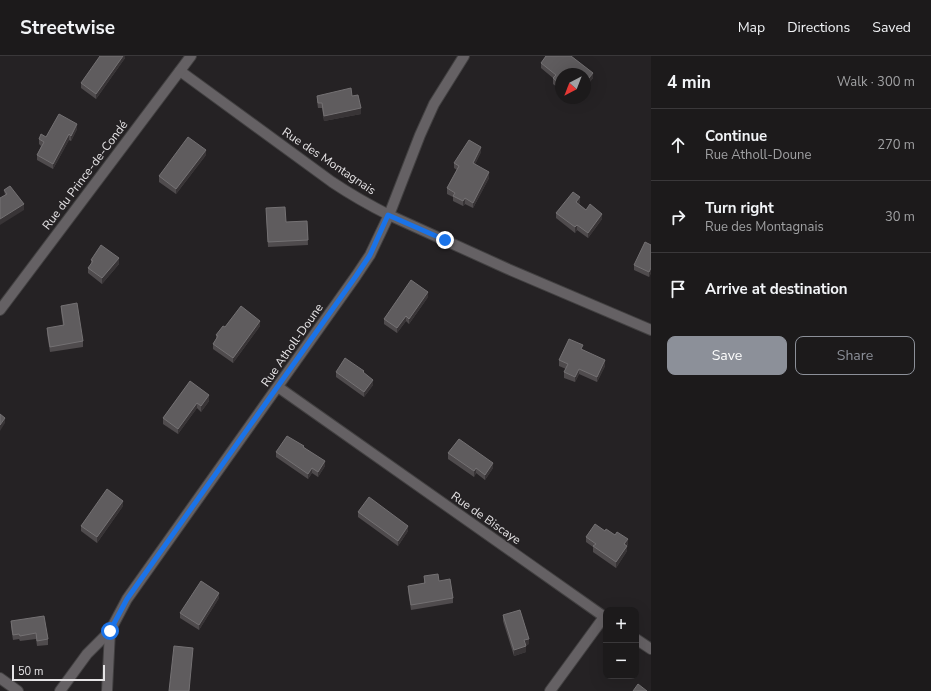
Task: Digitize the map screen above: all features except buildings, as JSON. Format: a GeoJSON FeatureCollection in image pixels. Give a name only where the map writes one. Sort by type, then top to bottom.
{"type":"FeatureCollection","features":[{"type":"Feature","properties":{"kind":"street","name":"Rue du Prince-de-Condé"},"geometry":{"type":"LineString","coordinates":[[0,310],[191,56]]}},
{"type":"Feature","properties":{"kind":"street","name":"Rue Atholl-Doune"},"geometry":{"type":"LineString","coordinates":[[60,691],[87,654],[110,631],[127,599],[360,271],[370,255],[388,215],[434,104],[464,56]]}},
{"type":"Feature","properties":{"kind":"street","name":"Rue des Montagnais"},"geometry":{"type":"LineString","coordinates":[[180,71],[332,182],[350,194],[388,215],[508,269],[651,330]]}},
{"type":"Feature","properties":{"kind":"street","name":"Rue de Biscaye"},"geometry":{"type":"LineString","coordinates":[[278,387],[603,616]]}},
{"type":"Feature","properties":{"kind":"street","name":"Rue de Biscaye"},"geometry":{"type":"LineString","coordinates":[[550,691],[603,620]]}},
{"type":"Feature","properties":{"kind":"street","name":"Rue Atholl-Doune"},"geometry":{"type":"LineString","coordinates":[[107,691],[110,631]]}},
{"type":"Feature","properties":{"kind":"street"},"geometry":{"type":"LineString","coordinates":[[639,640],[651,649]]}},
{"type":"Feature","properties":{"kind":"street"},"geometry":{"type":"LineString","coordinates":[[0,678],[18,691]]}},
{"type":"Feature","properties":{"kind":"route"},"geometry":{"type":"LineString","coordinates":[[110,631],[127,599],[356,276],[370,255],[388,215],[445,240]]}}]}
